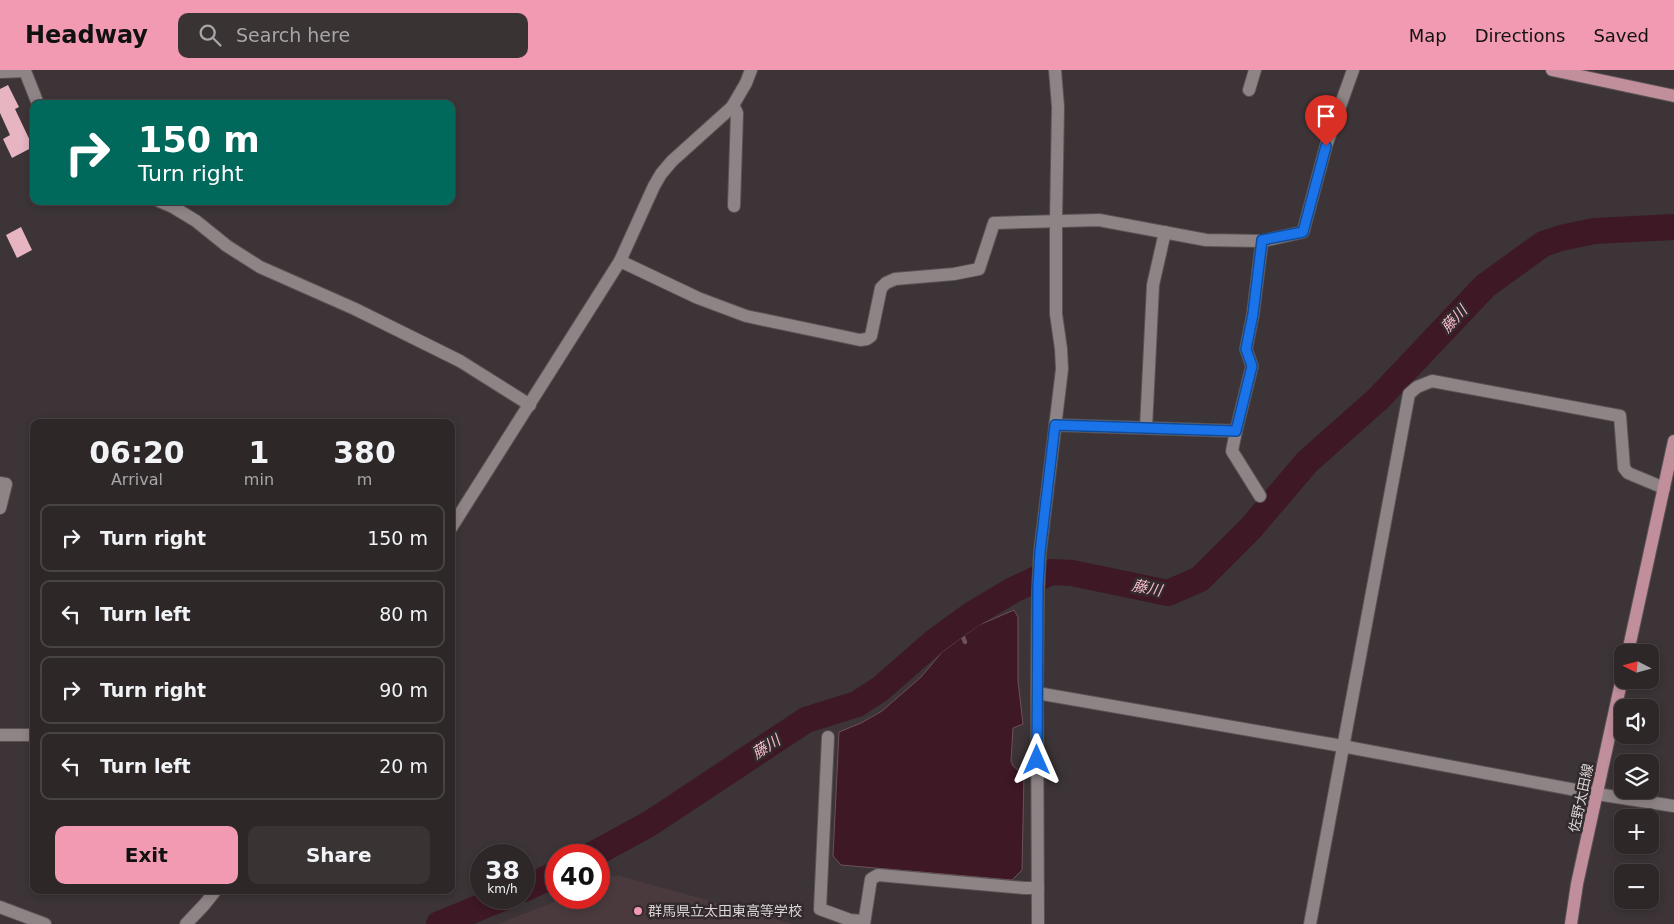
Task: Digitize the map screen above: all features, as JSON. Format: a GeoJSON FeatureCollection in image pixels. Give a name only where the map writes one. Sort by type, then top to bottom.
{"type":"FeatureCollection","features":[{"type":"Feature","properties":{"kind":"main road"},"geometry":{"type":"LineString","coordinates":[[1552,70],[1674,96]]}},
{"type":"Feature","properties":{"kind":"main road"},"geometry":{"type":"LineString","coordinates":[[1630,644],[1674,441]]}},
{"type":"Feature","properties":{"kind":"main road","name":"佐野太田線"},"geometry":{"type":"LineString","coordinates":[[1571,924],[1577,884],[1620,689]]}},
{"type":"Feature","properties":{"kind":"street"},"geometry":{"type":"LineString","coordinates":[[455,522],[620,262],[661,174],[672,161],[733,105],[751,70]]}},
{"type":"Feature","properties":{"kind":"street"},"geometry":{"type":"LineString","coordinates":[[1038,924],[1038,586],[1062,369],[1062,349],[1056,314],[1058,107],[1055,70]]}},
{"type":"Feature","properties":{"kind":"street"},"geometry":{"type":"LineString","coordinates":[[1249,90],[1255,70]]}},
{"type":"Feature","properties":{"kind":"street"},"geometry":{"type":"LineString","coordinates":[[620,262],[698,298],[746,316],[867,340],[871,336],[881,288],[886,283],[895,280],[954,274],[979,269],[994,223],[1099,220],[1206,240],[1262,240],[1303,232],[1326,146],[1353,70]]}},
{"type":"Feature","properties":{"kind":"street"},"geometry":{"type":"LineString","coordinates":[[0,72],[25,71],[36,100]]}},
{"type":"Feature","properties":{"kind":"street"},"geometry":{"type":"LineString","coordinates":[[733,105],[737,113],[734,206]]}},
{"type":"Feature","properties":{"kind":"street"},"geometry":{"type":"LineString","coordinates":[[168,205],[196,221],[227,246],[260,267],[355,309],[460,361],[530,405]]}},
{"type":"Feature","properties":{"kind":"street"},"geometry":{"type":"LineString","coordinates":[[1146,428],[1153,285],[1165,232]]}},
{"type":"Feature","properties":{"kind":"street"},"geometry":{"type":"LineString","coordinates":[[1260,496],[1232,451],[1252,366],[1246,349],[1253,314],[1262,240]]}},
{"type":"Feature","properties":{"kind":"street"},"geometry":{"type":"LineString","coordinates":[[1310,924],[1409,394],[1417,387],[1432,381],[1620,416],[1624,468],[1628,473],[1664,488]]}},
{"type":"Feature","properties":{"kind":"street"},"geometry":{"type":"LineString","coordinates":[[1055,425],[1236,431]]}},
{"type":"Feature","properties":{"kind":"street"},"geometry":{"type":"LineString","coordinates":[[0,483],[6,484],[0,508]]}},
{"type":"Feature","properties":{"kind":"street"},"geometry":{"type":"LineString","coordinates":[[1037,693],[1342,746],[1597,794],[1674,806]]}},
{"type":"Feature","properties":{"kind":"street"},"geometry":{"type":"LineString","coordinates":[[0,735],[30,735]]}},
{"type":"Feature","properties":{"kind":"street"},"geometry":{"type":"LineString","coordinates":[[828,737],[820,909],[863,923],[871,879],[878,875],[1038,888]]}},
{"type":"Feature","properties":{"kind":"street"},"geometry":{"type":"LineString","coordinates":[[186,924],[213,894]]}},
{"type":"Feature","properties":{"kind":"street"},"geometry":{"type":"LineString","coordinates":[[0,907],[40,923]]}},
{"type":"Feature","properties":{"kind":"shaded area"},"geometry":{"type":"Polygon","coordinates":[[[1014,610],[1018,617],[1018,681],[1023,724],[1013,728],[1011,761],[1013,766],[1024,775],[1022,870],[1012,880],[841,865],[833,856],[839,732],[861,723],[882,711],[921,677],[942,652],[979,625],[1014,610]]]}},
{"type":"Feature","properties":{"kind":"shaded area","name":"群馬県立太田東高等学校"},"geometry":{"type":"Polygon","coordinates":[[[610,876],[620,876],[794,924],[498,924],[545,905],[545,909],[610,909],[610,876]]]}},
{"type":"Feature","properties":{"kind":"building"},"geometry":{"type":"Polygon","coordinates":[[[8,85],[19,107],[15,109],[30,141],[30,149],[12,158],[3,139],[10,135],[0,113],[0,89],[8,85]]]}},
{"type":"Feature","properties":{"kind":"building"},"geometry":{"type":"Polygon","coordinates":[[[21,227],[32,250],[17,258],[6,235],[21,227]]]}},
{"type":"Feature","properties":{"kind":"waterway","name":"藤川"},"geometry":{"type":"LineString","coordinates":[[610,845],[649,824],[806,720],[857,704],[880,689],[935,641],[971,615],[1013,590],[1051,572],[1072,573],[1168,593],[1200,579],[1250,529],[1307,462],[1378,399],[1485,286],[1543,244],[1561,238],[1594,231],[1674,227]]}},
{"type":"Feature","properties":{"kind":"waterway","name":"藤川"},"geometry":{"type":"LineString","coordinates":[[1013,590],[1013,599]]}},
{"type":"Feature","properties":{"kind":"waterway"},"geometry":{"type":"LineString","coordinates":[[958,625],[965,642]]}},
{"type":"Feature","properties":{"kind":"waterway","name":"藤川"},"geometry":{"type":"LineString","coordinates":[[535,884],[545,879]]}},
{"type":"Feature","properties":{"kind":"waterway","name":"藤川"},"geometry":{"type":"LineString","coordinates":[[439,924],[476,909]]}},
{"type":"Feature","properties":{"kind":"place","name":"群馬県立太田東高等学校"},"geometry":{"type":"Point","coordinates":[638,911]}},
{"type":"Feature","properties":{"kind":"route"},"geometry":{"type":"LineString","coordinates":[[1037,760],[1038,586],[1040,552],[1055,425],[1236,431],[1252,366],[1246,349],[1253,314],[1262,240],[1303,232],[1326,146]]}}]}
